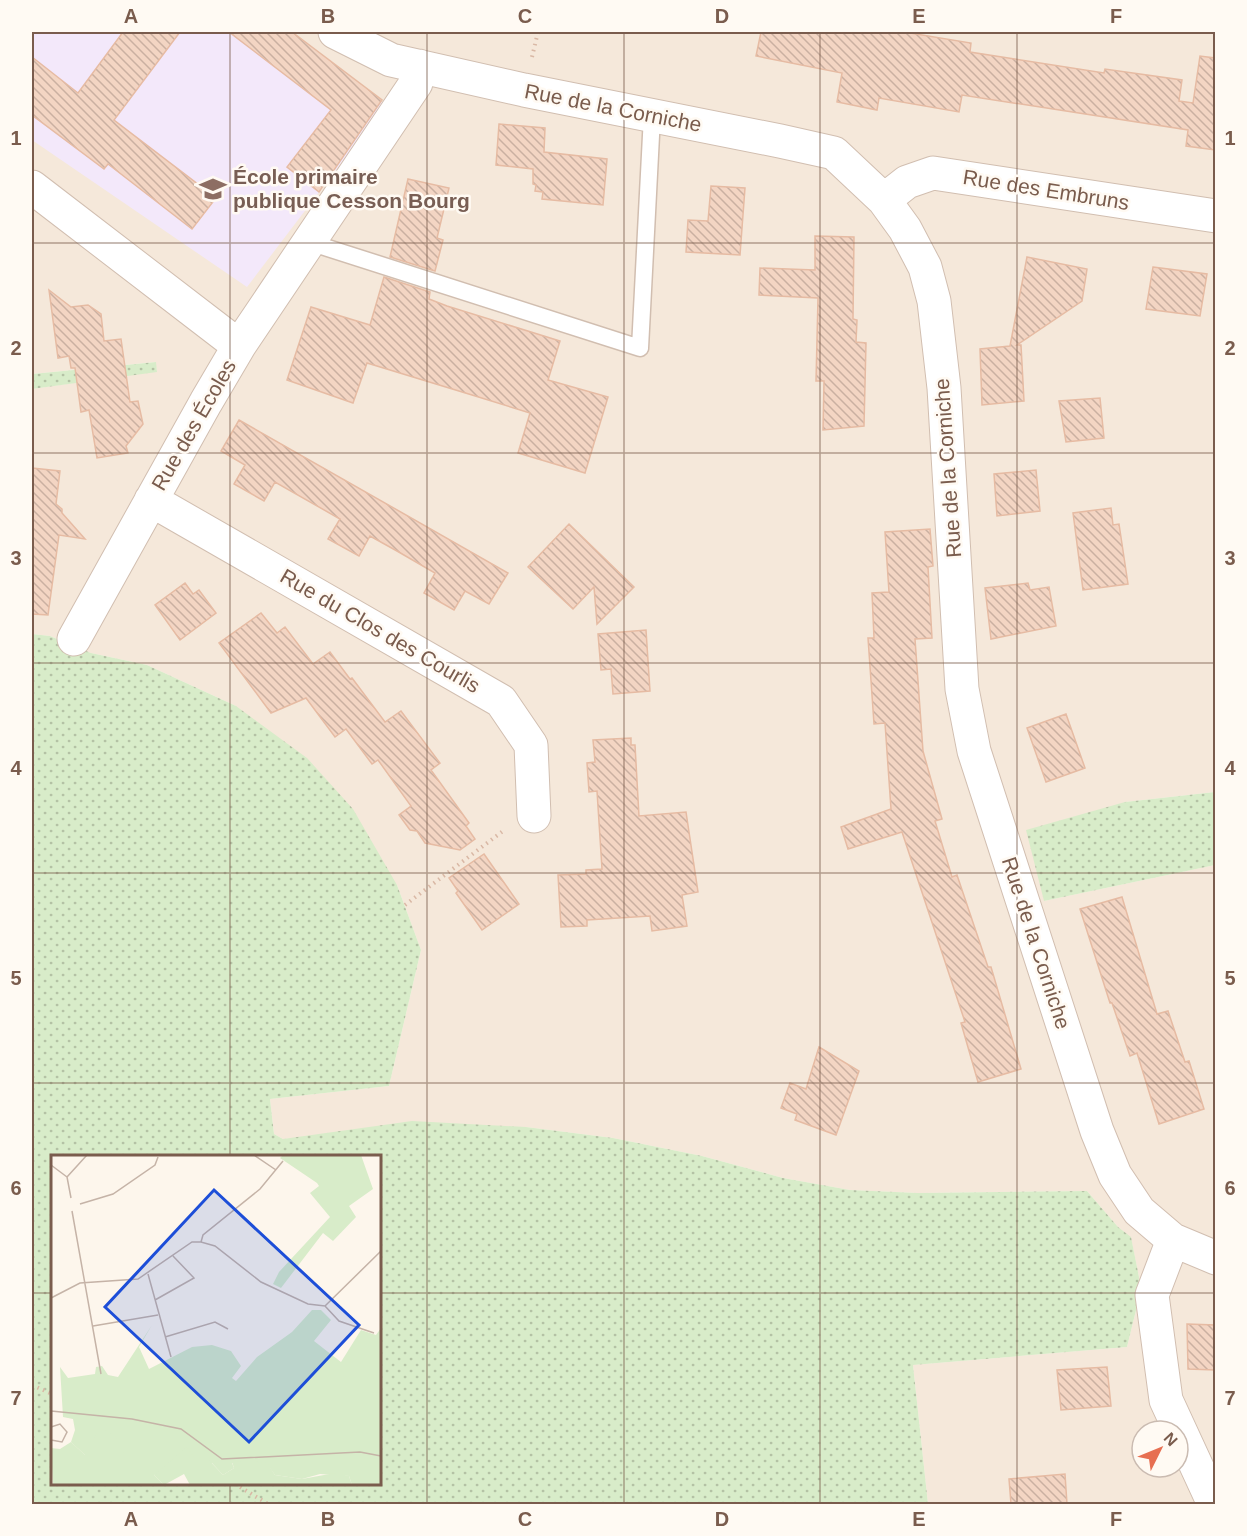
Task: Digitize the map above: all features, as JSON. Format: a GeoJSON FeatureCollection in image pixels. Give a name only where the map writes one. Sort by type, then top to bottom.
{"type":"FeatureCollection","features":[{"type":"Feature","properties":{"kind":"street","name":"Rue de la Corniche"},"geometry":{"type":"LineString","coordinates":[[335,32],[392,60],[834,153],[884,200],[905,228],[925,267],[934,301],[944,388],[962,689],[974,751],[1101,1142],[1115,1175],[1139,1211],[1173,1240],[1215,1258]]}},
{"type":"Feature","properties":{"kind":"street"},"geometry":{"type":"LineString","coordinates":[[239,346],[416,83],[419,66]]}},
{"type":"Feature","properties":{"kind":"street","name":"Rue des Embruns"},"geometry":{"type":"LineString","coordinates":[[884,200],[908,182],[933,173],[1215,216]]}},
{"type":"Feature","properties":{"kind":"street","name":"Rue des Écoles"},"geometry":{"type":"LineString","coordinates":[[32,187],[239,346],[74,639]]}},
{"type":"Feature","properties":{"kind":"street","name":"Rue du Clos des Courlis"},"geometry":{"type":"LineString","coordinates":[[151,500],[501,700],[531,745],[534,816]]}},
{"type":"Feature","properties":{"kind":"street"},"geometry":{"type":"LineString","coordinates":[[1173,1240],[1152,1295],[1166,1400],[1214,1504]]}},
{"type":"Feature","properties":{"kind":"lane"},"geometry":{"type":"LineString","coordinates":[[309,242],[640,348],[652,116]]}},
{"type":"Feature","properties":{"kind":"path"},"geometry":{"type":"LineString","coordinates":[[405,905],[505,829],[534,816]]}},
{"type":"Feature","properties":{"kind":"path"},"geometry":{"type":"LineString","coordinates":[[32,1385],[51,1394]]}},
{"type":"Feature","properties":{"kind":"path"},"geometry":{"type":"LineString","coordinates":[[237,1485],[268,1504]]}},
{"type":"Feature","properties":{"kind":"shaded area"},"geometry":{"type":"Polygon","coordinates":[[[32,32],[1215,32],[1215,792],[1125,802],[1044,901],[1215,865],[1215,1504],[928,1504],[913,1365],[1127,1347],[1138,1302],[1139,1277],[1131,1238],[1118,1227],[1087,1191],[918,1193],[850,1190],[783,1178],[702,1156],[613,1138],[526,1127],[283,1139],[274,1134],[270,1099],[389,1086],[421,950],[397,885],[236,706],[147,665],[91,653],[50,636],[32,634],[32,389],[157,371],[155,362],[32,374],[32,32]]]}},
{"type":"Feature","properties":{"kind":"shaded area","name":"École primaire publique Cesson Bourg"},"geometry":{"type":"Polygon","coordinates":[[[32,32],[292,32],[370,91],[369,93],[380,102],[383,102],[374,120],[247,287],[32,140],[32,32]]]}},
{"type":"Feature","properties":{"kind":"green space"},"geometry":{"type":"Polygon","coordinates":[[[156,362],[157,372],[32,389],[32,374],[156,362]]]}},
{"type":"Feature","properties":{"kind":"green space"},"geometry":{"type":"Polygon","coordinates":[[[32,634],[50,636],[91,653],[147,665],[236,706],[307,758],[353,809],[397,885],[421,950],[389,1086],[270,1099],[274,1134],[283,1139],[412,1121],[526,1127],[613,1138],[702,1156],[783,1178],[850,1190],[918,1193],[1087,1191],[1118,1227],[1131,1237],[1139,1277],[1138,1302],[1127,1347],[913,1365],[928,1504],[32,1504],[32,634]]]}},
{"type":"Feature","properties":{"kind":"green space"},"geometry":{"type":"Polygon","coordinates":[[[1215,792],[1215,865],[1044,901],[1026,830],[1125,802],[1215,792]]]}},
{"type":"Feature","properties":{"kind":"building"},"geometry":{"type":"Polygon","coordinates":[[[123,32],[180,32],[114,120],[216,198],[192,229],[108,164],[104,169],[32,115],[32,57],[78,93],[123,32]]]}},
{"type":"Feature","properties":{"kind":"building"},"geometry":{"type":"Polygon","coordinates":[[[229,32],[292,32],[382,100],[319,192],[287,167],[331,110],[229,32]]]}},
{"type":"Feature","properties":{"kind":"building"},"geometry":{"type":"Polygon","coordinates":[[[761,32],[904,32],[971,43],[970,52],[1104,73],[1105,69],[1182,80],[1179,101],[1193,103],[1200,56],[1215,58],[1215,150],[1186,146],[1188,130],[962,95],[959,112],[879,98],[877,110],[837,102],[842,73],[756,56],[761,32]]]}},
{"type":"Feature","properties":{"kind":"building"},"geometry":{"type":"Polygon","coordinates":[[[499,124],[545,128],[544,152],[607,159],[603,205],[542,199],[543,192],[535,191],[533,169],[496,165],[499,124]]]}},
{"type":"Feature","properties":{"kind":"building"},"geometry":{"type":"Polygon","coordinates":[[[408,179],[449,188],[437,238],[443,240],[435,271],[390,257],[408,179]]]}},
{"type":"Feature","properties":{"kind":"building"},"geometry":{"type":"Polygon","coordinates":[[[711,186],[745,188],[740,255],[686,252],[688,220],[708,221],[711,186]]]}},
{"type":"Feature","properties":{"kind":"building"},"geometry":{"type":"Polygon","coordinates":[[[815,236],[854,237],[853,319],[857,320],[856,342],[866,343],[864,426],[823,430],[824,381],[816,381],[818,298],[759,295],[760,268],[815,270],[815,236]]]}},
{"type":"Feature","properties":{"kind":"building"},"geometry":{"type":"Polygon","coordinates":[[[1027,257],[1087,269],[1082,301],[1017,345],[1021,345],[1024,401],[982,405],[980,349],[1010,346],[1027,257]]]}},
{"type":"Feature","properties":{"kind":"building"},"geometry":{"type":"Polygon","coordinates":[[[1153,267],[1207,274],[1200,316],[1146,309],[1153,267]]]}},
{"type":"Feature","properties":{"kind":"building"},"geometry":{"type":"Polygon","coordinates":[[[384,277],[430,292],[429,299],[447,306],[560,341],[548,380],[608,397],[585,473],[518,453],[530,413],[367,363],[353,403],[287,380],[311,307],[370,325],[384,277]]]}},
{"type":"Feature","properties":{"kind":"building"},"geometry":{"type":"Polygon","coordinates":[[[49,290],[71,307],[88,305],[101,314],[104,341],[121,339],[130,402],[138,401],[143,424],[126,446],[128,453],[97,458],[89,410],[81,412],[75,368],[71,368],[69,356],[58,358],[49,290]]]}},
{"type":"Feature","properties":{"kind":"building"},"geometry":{"type":"Polygon","coordinates":[[[1100,398],[1104,438],[1066,442],[1059,401],[1100,398]]]}},
{"type":"Feature","properties":{"kind":"building"},"geometry":{"type":"Polygon","coordinates":[[[239,420],[508,573],[489,604],[465,591],[454,610],[424,593],[435,573],[397,551],[370,536],[359,556],[328,539],[340,519],[275,482],[264,501],[234,484],[245,465],[221,451],[239,420]]]}},
{"type":"Feature","properties":{"kind":"building"},"geometry":{"type":"Polygon","coordinates":[[[32,468],[60,471],[56,504],[85,539],[59,535],[48,615],[32,614],[32,468]]]}},
{"type":"Feature","properties":{"kind":"building"},"geometry":{"type":"Polygon","coordinates":[[[1036,470],[1040,511],[997,516],[994,474],[1036,470]]]}},
{"type":"Feature","properties":{"kind":"building"},"geometry":{"type":"Polygon","coordinates":[[[1111,508],[1113,525],[1119,524],[1128,584],[1083,590],[1073,513],[1111,508]]]}},
{"type":"Feature","properties":{"kind":"building"},"geometry":{"type":"Polygon","coordinates":[[[569,524],[634,587],[597,624],[594,587],[573,609],[528,567],[569,524]]]}},
{"type":"Feature","properties":{"kind":"building"},"geometry":{"type":"Polygon","coordinates":[[[930,529],[933,566],[928,567],[932,638],[915,639],[923,751],[942,819],[935,821],[952,877],[957,875],[988,967],[991,967],[1021,1069],[978,1082],[961,1023],[965,1022],[902,832],[848,849],[841,827],[891,809],[885,723],[874,724],[868,638],[874,638],[872,593],[889,592],[885,532],[930,529]]]}},
{"type":"Feature","properties":{"kind":"building"},"geometry":{"type":"Polygon","coordinates":[[[185,583],[193,594],[199,590],[216,613],[180,640],[155,605],[185,583]]]}},
{"type":"Feature","properties":{"kind":"building"},"geometry":{"type":"Polygon","coordinates":[[[1028,583],[1030,590],[1049,587],[1056,626],[991,639],[985,588],[1028,583]]]}},
{"type":"Feature","properties":{"kind":"building"},"geometry":{"type":"Polygon","coordinates":[[[261,613],[277,633],[285,627],[313,664],[330,652],[385,722],[401,711],[440,763],[431,770],[469,823],[466,826],[475,839],[460,850],[425,843],[417,831],[410,830],[399,815],[411,806],[378,760],[372,764],[346,729],[335,737],[306,698],[271,713],[219,643],[261,613]]]}},
{"type":"Feature","properties":{"kind":"building"},"geometry":{"type":"Polygon","coordinates":[[[646,630],[650,691],[613,694],[611,669],[601,670],[598,634],[646,630]]]}},
{"type":"Feature","properties":{"kind":"building"},"geometry":{"type":"Polygon","coordinates":[[[1066,714],[1085,768],[1046,782],[1027,728],[1066,714]]]}},
{"type":"Feature","properties":{"kind":"building"},"geometry":{"type":"Polygon","coordinates":[[[631,738],[631,745],[635,745],[639,816],[686,812],[698,892],[682,895],[687,926],[652,931],[650,916],[587,920],[587,926],[561,927],[558,875],[586,874],[586,870],[602,869],[597,791],[589,792],[587,763],[595,762],[593,740],[631,738]]]}},
{"type":"Feature","properties":{"kind":"building"},"geometry":{"type":"Polygon","coordinates":[[[484,854],[519,904],[482,930],[456,893],[458,891],[449,878],[484,854]]]}},
{"type":"Feature","properties":{"kind":"building"},"geometry":{"type":"Polygon","coordinates":[[[1122,897],[1157,1014],[1168,1011],[1185,1062],[1189,1061],[1204,1109],[1159,1124],[1137,1053],[1130,1056],[1112,1003],[1110,1003],[1080,909],[1122,897]]]}},
{"type":"Feature","properties":{"kind":"building"},"geometry":{"type":"Polygon","coordinates":[[[819,1047],[859,1071],[836,1135],[795,1120],[797,1114],[781,1108],[790,1083],[806,1089],[819,1047]]]}},
{"type":"Feature","properties":{"kind":"building"},"geometry":{"type":"Polygon","coordinates":[[[1187,1324],[1215,1325],[1215,1370],[1188,1369],[1187,1324]]]}},
{"type":"Feature","properties":{"kind":"building"},"geometry":{"type":"Polygon","coordinates":[[[1107,1367],[1111,1406],[1061,1410],[1057,1370],[1107,1367]]]}},
{"type":"Feature","properties":{"kind":"building"},"geometry":{"type":"Polygon","coordinates":[[[1065,1474],[1067,1504],[1011,1504],[1009,1479],[1065,1474]]]}},
{"type":"Feature","properties":{"kind":"place","name":"École primaire publique Cesson Bourg"},"geometry":{"type":"Point","coordinates":[213,189]}}]}
